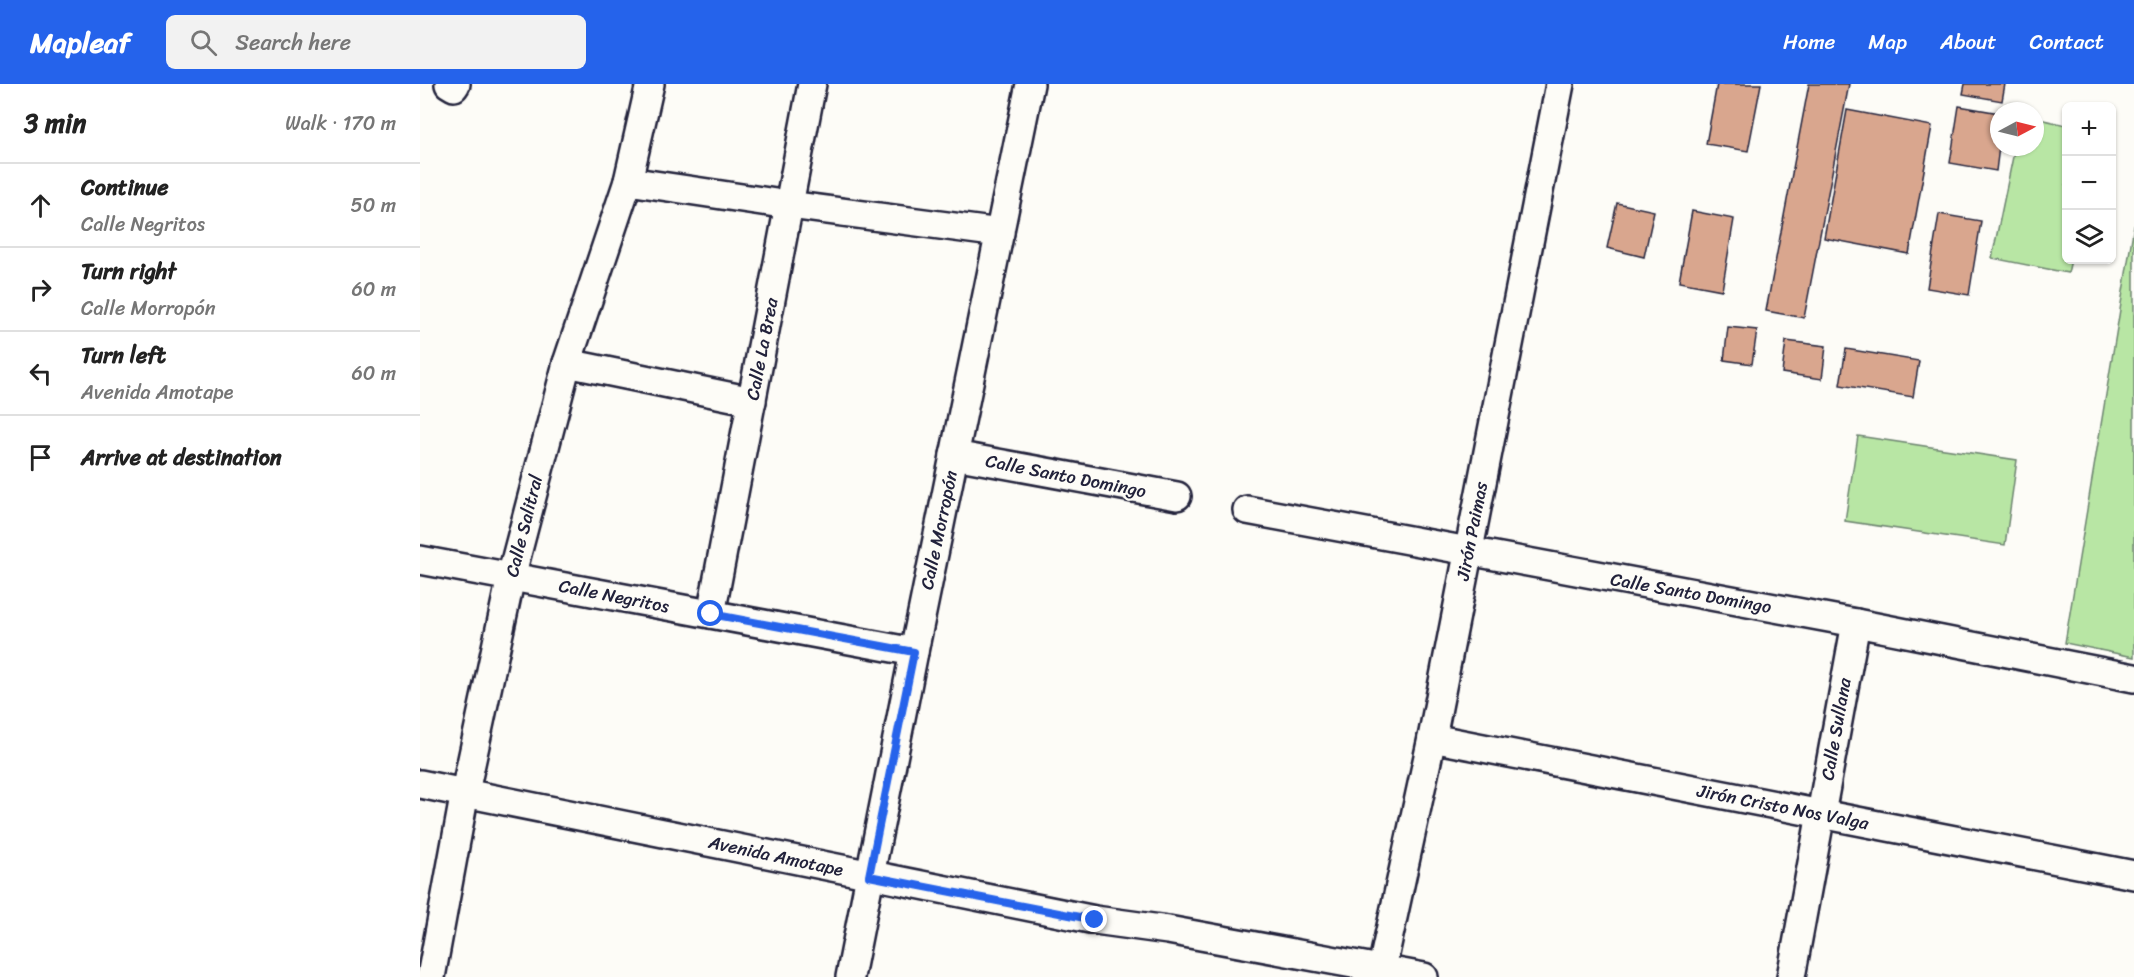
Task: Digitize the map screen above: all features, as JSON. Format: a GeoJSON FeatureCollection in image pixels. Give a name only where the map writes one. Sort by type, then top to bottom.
{"type":"FeatureCollection","features":[{"type":"Feature","properties":{"kind":"street"},"geometry":{"type":"LineString","coordinates":[[450,84],[454,87],[456,84]]}},
{"type":"Feature","properties":{"kind":"street","name":"Calle Salitral"},"geometry":{"type":"LineString","coordinates":[[431,977],[465,792],[511,577],[567,363],[628,181],[649,84]]}},
{"type":"Feature","properties":{"kind":"street","name":"Calle La Brea"},"geometry":{"type":"LineString","coordinates":[[711,614],[812,84]]}},
{"type":"Feature","properties":{"kind":"street","name":"Calle Morropón"},"geometry":{"type":"LineString","coordinates":[[850,977],[1030,84]]}},
{"type":"Feature","properties":{"kind":"street","name":"Jirón Paimas"},"geometry":{"type":"LineString","coordinates":[[1381,973],[1432,738],[1560,84]]}},
{"type":"Feature","properties":{"kind":"street"},"geometry":{"type":"LineString","coordinates":[[628,181],[1000,233]]}},
{"type":"Feature","properties":{"kind":"street"},"geometry":{"type":"LineString","coordinates":[[567,363],[752,401]]}},
{"type":"Feature","properties":{"kind":"street","name":"Calle Santo Domingo"},"geometry":{"type":"LineString","coordinates":[[954,455],[1177,496]]}},
{"type":"Feature","properties":{"kind":"street","name":"Calle Santo Domingo"},"geometry":{"type":"LineString","coordinates":[[1247,510],[1467,553],[1856,623],[2134,678]]}},
{"type":"Feature","properties":{"kind":"street","name":"Calle Negritos"},"geometry":{"type":"LineString","coordinates":[[420,560],[914,652]]}},
{"type":"Feature","properties":{"kind":"street","name":"Calle Sullana"},"geometry":{"type":"LineString","coordinates":[[1791,977],[1856,623]]}},
{"type":"Feature","properties":{"kind":"street","name":"Jirón Cristo Nos Valga"},"geometry":{"type":"LineString","coordinates":[[1432,738],[2134,875]]}},
{"type":"Feature","properties":{"kind":"street","name":"Avenida Amotape"},"geometry":{"type":"LineString","coordinates":[[420,783],[869,876],[1095,920],[1168,930],[1381,973],[1424,977]]}},
{"type":"Feature","properties":{"kind":"green space"},"geometry":{"type":"Polygon","coordinates":[[[2044,120],[2062,124],[2062,264],[2070,264],[2068,273],[1992,258],[2013,156],[2044,156],[2044,120]]]}},
{"type":"Feature","properties":{"kind":"green space"},"geometry":{"type":"Polygon","coordinates":[[[2134,225],[2134,657],[2065,643],[2134,225]]]}},
{"type":"Feature","properties":{"kind":"green space"},"geometry":{"type":"Polygon","coordinates":[[[1858,436],[2017,460],[2005,545],[1845,521],[1858,436]]]}},
{"type":"Feature","properties":{"kind":"building"},"geometry":{"type":"Polygon","coordinates":[[[1717,84],[1761,84],[1748,151],[1706,144],[1717,84]]]}},
{"type":"Feature","properties":{"kind":"building"},"geometry":{"type":"Polygon","coordinates":[[[1809,84],[1849,84],[1804,318],[1766,311],[1809,84]]]}},
{"type":"Feature","properties":{"kind":"building"},"geometry":{"type":"Polygon","coordinates":[[[1965,84],[2005,84],[2002,101],[1963,94],[1965,84]]]}},
{"type":"Feature","properties":{"kind":"building"},"geometry":{"type":"Polygon","coordinates":[[[1959,106],[1990,111],[1990,156],[1998,156],[1996,171],[1950,163],[1959,106]]]}},
{"type":"Feature","properties":{"kind":"building"},"geometry":{"type":"Polygon","coordinates":[[[1847,110],[1932,126],[1909,254],[1824,238],[1847,110]]]}},
{"type":"Feature","properties":{"kind":"building"},"geometry":{"type":"Polygon","coordinates":[[[1617,203],[1654,211],[1644,257],[1607,248],[1617,203]]]}},
{"type":"Feature","properties":{"kind":"building"},"geometry":{"type":"Polygon","coordinates":[[[1692,211],[1734,219],[1722,290],[1679,282],[1692,211]]]}},
{"type":"Feature","properties":{"kind":"building"},"geometry":{"type":"Polygon","coordinates":[[[1939,214],[1981,221],[1969,295],[1927,288],[1939,214]]]}},
{"type":"Feature","properties":{"kind":"building"},"geometry":{"type":"Polygon","coordinates":[[[1728,327],[1757,330],[1752,364],[1724,360],[1728,327]]]}},
{"type":"Feature","properties":{"kind":"building"},"geometry":{"type":"Polygon","coordinates":[[[1786,341],[1826,346],[1822,379],[1782,373],[1786,341]]]}},
{"type":"Feature","properties":{"kind":"building"},"geometry":{"type":"Polygon","coordinates":[[[1846,349],[1919,361],[1913,397],[1840,385],[1846,349]]]}},
{"type":"Feature","properties":{"kind":"route"},"geometry":{"type":"LineString","coordinates":[[711,614],[914,652],[869,876],[1095,920]]}}]}
